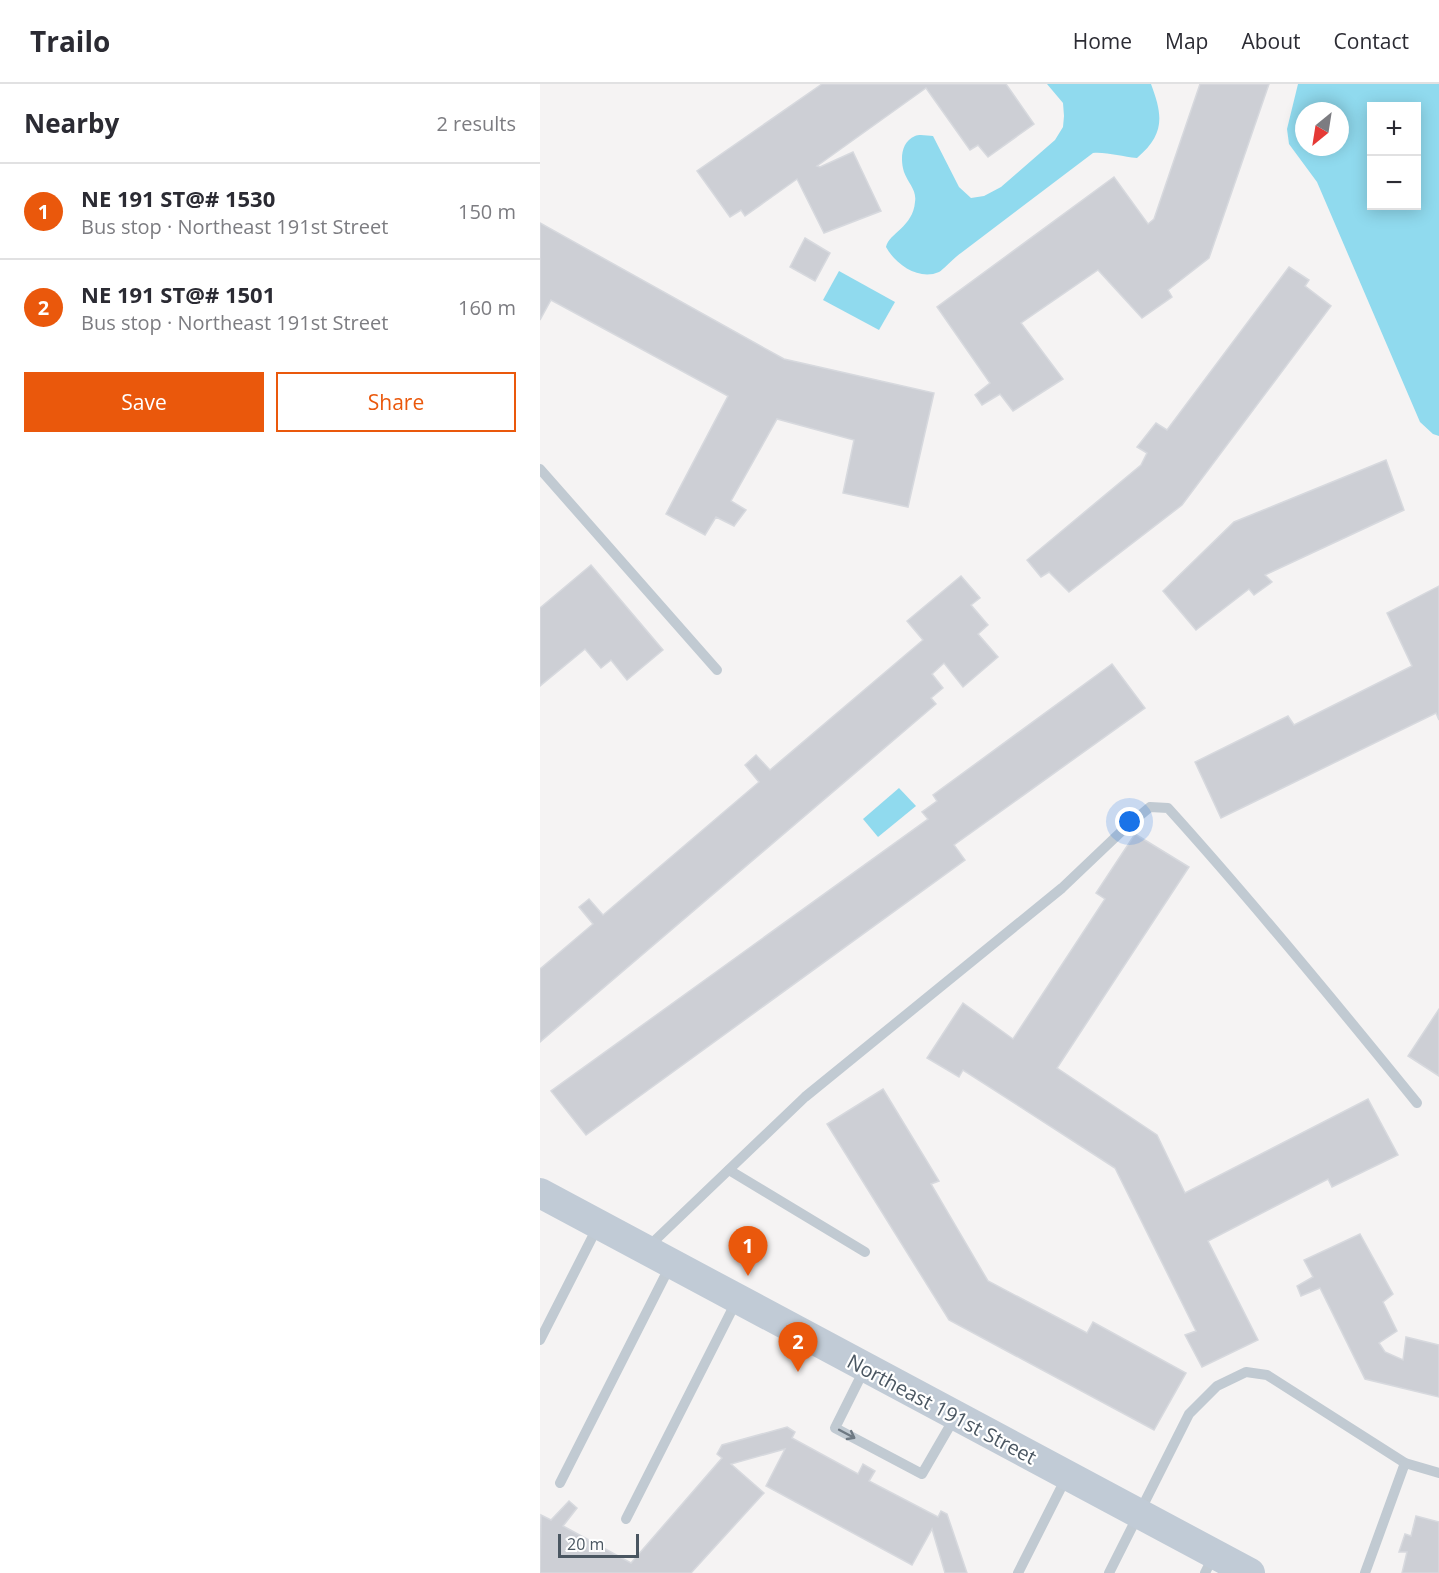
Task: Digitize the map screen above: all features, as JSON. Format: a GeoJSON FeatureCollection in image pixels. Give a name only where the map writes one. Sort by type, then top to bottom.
{"type":"FeatureCollection","features":[{"type":"Feature","properties":{"kind":"street","name":"Northeast 191st Street"},"geometry":{"type":"LineString","coordinates":[[540,1193],[1138,1513],[1209,1563],[1250,1573]]}},
{"type":"Feature","properties":{"kind":"lane"},"geometry":{"type":"LineString","coordinates":[[540,470],[717,670]]}},
{"type":"Feature","properties":{"kind":"lane"},"geometry":{"type":"LineString","coordinates":[[645,1251],[806,1097],[1062,888],[1150,807],[1168,808],[1192,834],[1294,952],[1417,1103]]}},
{"type":"Feature","properties":{"kind":"lane"},"geometry":{"type":"LineString","coordinates":[[729,1170],[865,1252]]}},
{"type":"Feature","properties":{"kind":"lane"},"geometry":{"type":"LineString","coordinates":[[540,1340],[598,1225]]}},
{"type":"Feature","properties":{"kind":"lane"},"geometry":{"type":"LineString","coordinates":[[560,1483],[671,1264]]}},
{"type":"Feature","properties":{"kind":"lane"},"geometry":{"type":"LineString","coordinates":[[626,1519],[737,1300]]}},
{"type":"Feature","properties":{"kind":"lane"},"geometry":{"type":"LineString","coordinates":[[865,1368],[835,1428],[922,1474],[956,1416]]}},
{"type":"Feature","properties":{"kind":"lane"},"geometry":{"type":"LineString","coordinates":[[1109,1573],[1189,1414],[1217,1386],[1246,1372],[1267,1375],[1405,1463],[1439,1473]]}},
{"type":"Feature","properties":{"kind":"lane"},"geometry":{"type":"LineString","coordinates":[[1365,1573],[1405,1463]]}},
{"type":"Feature","properties":{"kind":"lane"},"geometry":{"type":"LineString","coordinates":[[1018,1573],[1068,1476]]}},
{"type":"Feature","properties":{"kind":"water"},"geometry":{"type":"Polygon","coordinates":[[[1047,84],[1151,84],[1159,115],[1159,124],[1153,141],[1137,158],[1093,153],[958,255],[939,272],[916,273],[901,265],[886,247],[910,218],[915,202],[915,194],[904,172],[902,162],[907,142],[917,135],[933,136],[959,187],[971,198],[984,196],[1001,187],[1055,140],[1063,127],[1063,103],[1047,84]]]}},
{"type":"Feature","properties":{"kind":"water"},"geometry":{"type":"Polygon","coordinates":[[[1298,84],[1439,84],[1439,436],[1433,434],[1420,422],[1317,182],[1298,156],[1349,156],[1349,102],[1295,102],[1295,152],[1289,144],[1287,129],[1298,84]]]}},
{"type":"Feature","properties":{"kind":"water"},"geometry":{"type":"Polygon","coordinates":[[[839,271],[895,302],[879,330],[823,300],[839,271]]]}},
{"type":"Feature","properties":{"kind":"water"},"geometry":{"type":"Polygon","coordinates":[[[899,788],[916,806],[878,837],[863,819],[899,788]]]}},
{"type":"Feature","properties":{"kind":"building"},"geometry":{"type":"Polygon","coordinates":[[[822,84],[1006,84],[1034,124],[988,157],[978,145],[970,150],[926,88],[817,166],[820,167],[853,152],[881,211],[824,233],[797,179],[745,216],[741,210],[730,217],[697,171],[822,84]]]}},
{"type":"Feature","properties":{"kind":"building"},"geometry":{"type":"Polygon","coordinates":[[[1200,84],[1269,84],[1209,258],[1168,290],[1172,297],[1142,318],[1098,270],[1021,323],[1063,379],[1013,411],[1000,394],[982,405],[975,395],[990,383],[937,307],[1114,177],[1148,224],[1154,219],[1200,84]]]}},
{"type":"Feature","properties":{"kind":"building"},"geometry":{"type":"Polygon","coordinates":[[[540,223],[784,359],[934,393],[908,507],[843,493],[854,440],[777,419],[731,501],[746,510],[734,526],[716,517],[705,535],[666,514],[728,396],[551,300],[540,320],[540,223]]]}},
{"type":"Feature","properties":{"kind":"building"},"geometry":{"type":"Polygon","coordinates":[[[805,238],[830,253],[815,281],[790,267],[805,238]]]}},
{"type":"Feature","properties":{"kind":"building"},"geometry":{"type":"Polygon","coordinates":[[[1289,267],[1309,280],[1305,286],[1331,306],[1182,505],[1069,592],[1049,572],[1041,577],[1027,560],[1141,465],[1147,453],[1137,447],[1156,423],[1167,430],[1289,267]]]}},
{"type":"Feature","properties":{"kind":"building"},"geometry":{"type":"Polygon","coordinates":[[[1386,460],[1404,510],[1265,575],[1272,582],[1254,595],[1249,589],[1196,630],[1163,591],[1234,522],[1386,460]]]}},
{"type":"Feature","properties":{"kind":"building"},"geometry":{"type":"Polygon","coordinates":[[[591,565],[663,650],[627,680],[611,660],[601,668],[585,649],[540,686],[540,608],[591,565]]]}},
{"type":"Feature","properties":{"kind":"building"},"geometry":{"type":"Polygon","coordinates":[[[961,576],[980,598],[971,605],[988,625],[978,634],[998,657],[963,687],[944,663],[932,674],[943,688],[931,698],[936,704],[540,1042],[540,969],[593,924],[579,907],[589,899],[603,915],[759,782],[745,765],[756,755],[770,770],[923,640],[907,621],[961,576]]]}},
{"type":"Feature","properties":{"kind":"building"},"geometry":{"type":"Polygon","coordinates":[[[1439,586],[1439,720],[1436,713],[1221,818],[1195,762],[1288,716],[1294,725],[1412,666],[1387,613],[1439,586]]]}},
{"type":"Feature","properties":{"kind":"building"},"geometry":{"type":"Polygon","coordinates":[[[1112,664],[1145,708],[954,845],[965,860],[586,1135],[551,1091],[928,819],[922,812],[937,801],[933,795],[1112,664]]]}},
{"type":"Feature","properties":{"kind":"building"},"geometry":{"type":"Polygon","coordinates":[[[1135,834],[1189,867],[1057,1068],[1157,1135],[1185,1193],[1368,1099],[1398,1155],[1332,1187],[1328,1179],[1208,1241],[1258,1340],[1202,1367],[1185,1335],[1196,1331],[1115,1168],[963,1070],[959,1077],[927,1058],[963,1003],[1013,1039],[1105,899],[1096,893],[1135,834]]]}},
{"type":"Feature","properties":{"kind":"building"},"geometry":{"type":"Polygon","coordinates":[[[1439,1009],[1439,1076],[1408,1056],[1439,1009]]]}},
{"type":"Feature","properties":{"kind":"building"},"geometry":{"type":"Polygon","coordinates":[[[883,1089],[939,1181],[931,1184],[988,1281],[1087,1333],[1093,1322],[1186,1373],[1154,1430],[949,1320],[827,1124],[883,1089]]]}},
{"type":"Feature","properties":{"kind":"building"},"geometry":{"type":"Polygon","coordinates":[[[1360,1234],[1393,1294],[1383,1302],[1397,1331],[1379,1343],[1385,1352],[1403,1360],[1406,1337],[1439,1345],[1439,1397],[1365,1379],[1320,1288],[1301,1296],[1297,1286],[1313,1277],[1304,1260],[1360,1234]]]}},
{"type":"Feature","properties":{"kind":"building"},"geometry":{"type":"Polygon","coordinates":[[[787,1427],[795,1432],[792,1438],[858,1474],[863,1464],[875,1471],[869,1481],[938,1517],[941,1511],[947,1514],[967,1573],[945,1573],[932,1529],[912,1565],[766,1486],[785,1449],[731,1464],[764,1493],[691,1573],[540,1573],[541,1515],[551,1520],[569,1501],[577,1508],[563,1526],[631,1563],[722,1458],[717,1454],[722,1445],[787,1427]]]}},
{"type":"Feature","properties":{"kind":"building"},"geometry":{"type":"Polygon","coordinates":[[[1416,1516],[1439,1522],[1439,1573],[1402,1573],[1407,1552],[1399,1552],[1405,1534],[1411,1536],[1416,1516]]]}},
{"type":"Feature","properties":{"kind":"place","name":"NE 191 ST@# 1530"},"geometry":{"type":"Point","coordinates":[748,1276]}},
{"type":"Feature","properties":{"kind":"place","name":"NE 191 ST@# 1501"},"geometry":{"type":"Point","coordinates":[798,1372]}}]}
